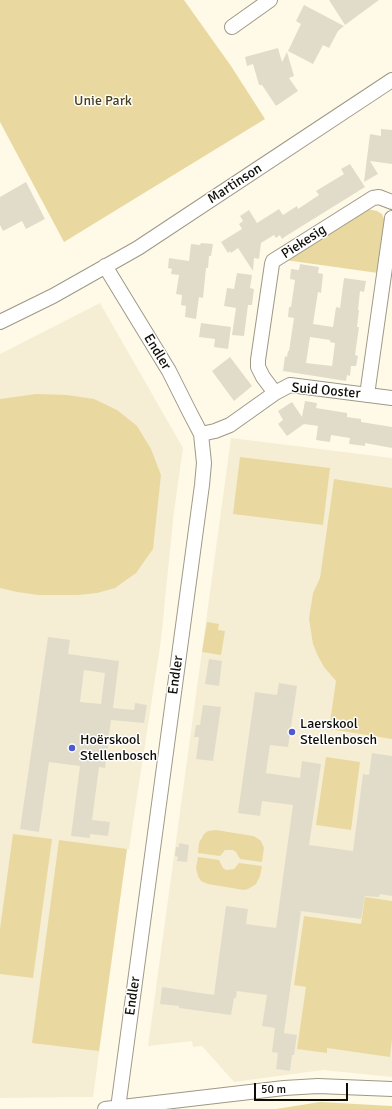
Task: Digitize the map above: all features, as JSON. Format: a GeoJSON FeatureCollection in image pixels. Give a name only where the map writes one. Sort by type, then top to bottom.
{"type":"FeatureCollection","features":[{"type":"Feature","properties":{"kind":"street"},"geometry":{"type":"LineString","coordinates":[[232,27],[270,0]]}},
{"type":"Feature","properties":{"kind":"street","name":"Martinson"},"geometry":{"type":"LineString","coordinates":[[0,322],[53,296],[138,248],[392,80]]}},
{"type":"Feature","properties":{"kind":"street","name":"Piekesig"},"geometry":{"type":"LineString","coordinates":[[275,393],[263,377],[258,367],[273,261],[373,198],[379,197],[392,202]]}},
{"type":"Feature","properties":{"kind":"street"},"geometry":{"type":"LineString","coordinates":[[367,395],[392,218]]}},
{"type":"Feature","properties":{"kind":"street","name":"Endler"},"geometry":{"type":"LineString","coordinates":[[105,266],[169,371],[201,434],[204,463],[202,486],[112,1108]]}},
{"type":"Feature","properties":{"kind":"street","name":"Suid Ooster"},"geometry":{"type":"LineString","coordinates":[[201,434],[215,431],[230,425],[275,393],[290,385],[392,398]]}},
{"type":"Feature","properties":{"kind":"street"},"geometry":{"type":"LineString","coordinates":[[112,1108],[284,1088],[318,1086],[392,1089]]}},
{"type":"Feature","properties":{"kind":"shaded area","name":"Hoërskool Stellenbosch"},"geometry":{"type":"Polygon","coordinates":[[[100,303],[183,448],[174,511],[161,640],[129,849],[127,849],[93,1097],[0,1098],[0,354],[100,303]]]}},
{"type":"Feature","properties":{"kind":"shaded area","name":"Laerskool Stellenbosch"},"geometry":{"type":"Polygon","coordinates":[[[231,438],[392,458],[392,1077],[323,1070],[234,1082],[202,1046],[193,1047],[192,1041],[148,1046],[231,438]]]}},
{"type":"Feature","properties":{"kind":"green space","name":"Unie Park"},"geometry":{"type":"Polygon","coordinates":[[[0,0],[184,0],[231,66],[265,119],[64,242],[0,122],[0,0]]]}},
{"type":"Feature","properties":{"kind":"green space"},"geometry":{"type":"Polygon","coordinates":[[[367,209],[377,211],[382,214],[385,221],[378,273],[285,260],[367,209]]]}},
{"type":"Feature","properties":{"kind":"green space"},"geometry":{"type":"Polygon","coordinates":[[[36,394],[67,395],[94,399],[117,410],[137,426],[151,449],[161,475],[153,549],[136,573],[115,588],[97,593],[78,595],[38,595],[0,588],[0,399],[36,394]]]}},
{"type":"Feature","properties":{"kind":"green space"},"geometry":{"type":"Polygon","coordinates":[[[240,457],[330,468],[323,525],[233,514],[240,457]]]}},
{"type":"Feature","properties":{"kind":"green space"},"geometry":{"type":"Polygon","coordinates":[[[334,479],[392,488],[392,739],[329,729],[336,681],[324,667],[318,656],[313,644],[309,619],[313,593],[320,578],[334,479]]]}},
{"type":"Feature","properties":{"kind":"green space"},"geometry":{"type":"Polygon","coordinates":[[[207,622],[219,624],[218,630],[225,631],[221,655],[202,652],[207,622]]]}},
{"type":"Feature","properties":{"kind":"green space"},"geometry":{"type":"Polygon","coordinates":[[[326,757],[360,762],[351,830],[316,825],[326,757]]]}},
{"type":"Feature","properties":{"kind":"green space"},"geometry":{"type":"Polygon","coordinates":[[[216,830],[257,838],[261,841],[264,848],[262,862],[240,859],[233,850],[225,850],[220,856],[198,853],[199,843],[204,834],[208,831],[216,830]]]}},
{"type":"Feature","properties":{"kind":"green space"},"geometry":{"type":"Polygon","coordinates":[[[13,834],[52,839],[33,978],[0,974],[0,929],[13,834]]]}},
{"type":"Feature","properties":{"kind":"green space"},"geometry":{"type":"Polygon","coordinates":[[[59,840],[127,849],[99,1051],[32,1043],[59,840]]]}},
{"type":"Feature","properties":{"kind":"green space"},"geometry":{"type":"Polygon","coordinates":[[[198,857],[219,860],[223,868],[226,870],[234,869],[239,863],[262,866],[260,876],[256,884],[244,890],[208,884],[201,881],[198,876],[196,868],[198,857]]]}},
{"type":"Feature","properties":{"kind":"green space"},"geometry":{"type":"Polygon","coordinates":[[[365,897],[392,901],[392,1039],[390,1057],[327,1048],[327,1053],[297,1049],[306,987],[294,985],[304,916],[361,924],[365,897]]]}},
{"type":"Feature","properties":{"kind":"green space"},"geometry":{"type":"Polygon","coordinates":[[[320,1102],[392,1106],[392,1109],[276,1109],[320,1102]]]}},
{"type":"Feature","properties":{"kind":"building"},"geometry":{"type":"Polygon","coordinates":[[[329,0],[379,0],[345,25],[329,0]]]}},
{"type":"Feature","properties":{"kind":"building"},"geometry":{"type":"Polygon","coordinates":[[[304,5],[344,26],[338,31],[329,48],[323,45],[313,64],[288,51],[301,24],[296,21],[304,5]]]}},
{"type":"Feature","properties":{"kind":"building"},"geometry":{"type":"Polygon","coordinates":[[[278,48],[282,62],[287,52],[294,76],[289,78],[298,91],[276,106],[262,85],[259,85],[253,64],[247,66],[245,57],[278,48]]]}},
{"type":"Feature","properties":{"kind":"building"},"geometry":{"type":"Polygon","coordinates":[[[381,129],[392,130],[392,164],[370,161],[378,174],[364,182],[370,134],[381,136],[381,129]]]}},
{"type":"Feature","properties":{"kind":"building"},"geometry":{"type":"Polygon","coordinates":[[[350,164],[365,187],[282,239],[280,235],[276,238],[274,235],[261,243],[259,259],[254,258],[253,271],[238,248],[231,253],[230,251],[228,253],[221,242],[242,229],[239,224],[243,221],[240,216],[249,210],[257,223],[279,209],[283,215],[297,206],[298,209],[319,195],[316,191],[344,174],[341,169],[350,164]]]}},
{"type":"Feature","properties":{"kind":"building"},"geometry":{"type":"Polygon","coordinates":[[[26,182],[45,219],[26,229],[22,221],[3,231],[0,225],[0,197],[26,182]]]}},
{"type":"Feature","properties":{"kind":"building"},"geometry":{"type":"Polygon","coordinates":[[[201,243],[213,244],[211,256],[209,256],[208,268],[206,268],[203,298],[199,297],[196,319],[185,317],[186,306],[181,305],[182,295],[176,294],[179,275],[171,274],[172,269],[168,268],[169,258],[189,261],[191,244],[200,245],[201,243]]]}},
{"type":"Feature","properties":{"kind":"building"},"geometry":{"type":"Polygon","coordinates":[[[300,264],[319,267],[318,273],[323,274],[321,293],[318,292],[313,324],[333,327],[336,307],[340,308],[344,278],[366,281],[364,292],[360,291],[357,327],[359,327],[355,355],[358,356],[356,366],[351,366],[350,376],[347,375],[346,381],[283,371],[285,356],[287,357],[289,351],[294,318],[288,317],[295,280],[290,279],[291,269],[299,270],[300,264]],[[310,337],[306,363],[332,366],[335,343],[330,342],[330,340],[310,337]]]}},
{"type":"Feature","properties":{"kind":"building"},"geometry":{"type":"Polygon","coordinates":[[[237,273],[252,275],[250,288],[254,289],[252,305],[248,305],[244,336],[232,335],[236,308],[224,306],[227,288],[234,289],[237,273]]]}},
{"type":"Feature","properties":{"kind":"building"},"geometry":{"type":"Polygon","coordinates":[[[201,323],[231,327],[228,349],[214,347],[215,339],[199,337],[201,323]]]}},
{"type":"Feature","properties":{"kind":"building"},"geometry":{"type":"Polygon","coordinates":[[[230,357],[252,386],[234,401],[212,371],[230,357]]]}},
{"type":"Feature","properties":{"kind":"building"},"geometry":{"type":"Polygon","coordinates":[[[305,401],[317,403],[316,408],[347,413],[347,417],[361,419],[361,422],[392,427],[392,448],[365,443],[365,446],[349,444],[350,438],[331,435],[330,442],[316,440],[318,426],[304,424],[287,436],[278,424],[283,420],[278,411],[292,402],[302,417],[305,401]]]}},
{"type":"Feature","properties":{"kind":"building"},"geometry":{"type":"Polygon","coordinates":[[[48,637],[70,640],[68,654],[119,661],[113,708],[134,710],[135,703],[147,705],[144,723],[111,720],[105,768],[99,767],[92,820],[110,822],[108,836],[90,834],[90,838],[71,836],[80,766],[49,762],[39,832],[20,829],[48,637]],[[84,670],[80,702],[101,704],[105,673],[84,670]]]}},
{"type":"Feature","properties":{"kind":"building"},"geometry":{"type":"Polygon","coordinates":[[[209,659],[222,661],[219,686],[205,684],[209,659]]]}},
{"type":"Feature","properties":{"kind":"building"},"geometry":{"type":"Polygon","coordinates":[[[279,683],[297,686],[288,747],[270,745],[266,773],[300,778],[302,761],[321,764],[309,845],[353,851],[363,774],[369,775],[372,753],[392,756],[392,896],[380,894],[379,897],[365,896],[361,919],[301,911],[284,1033],[297,1035],[290,1071],[276,1069],[278,1053],[272,1052],[275,1028],[262,1026],[267,995],[237,991],[236,998],[234,998],[231,1015],[160,1004],[162,987],[214,995],[226,906],[248,909],[246,924],[276,928],[293,805],[262,801],[260,816],[238,813],[255,692],[277,695],[279,683]]]}},
{"type":"Feature","properties":{"kind":"building"},"geometry":{"type":"Polygon","coordinates":[[[203,705],[221,707],[213,761],[196,759],[199,737],[194,737],[196,725],[200,725],[203,705]]]}},
{"type":"Feature","properties":{"kind":"building"},"geometry":{"type":"Polygon","coordinates":[[[179,843],[189,845],[187,862],[177,861],[178,857],[175,856],[176,847],[179,847],[179,843]]]}},
{"type":"Feature","properties":{"kind":"place","name":"Laerskool Stellenbosch"},"geometry":{"type":"Point","coordinates":[292,732]}},
{"type":"Feature","properties":{"kind":"place","name":"Hoërskool Stellenbosch"},"geometry":{"type":"Point","coordinates":[72,748]}}]}
